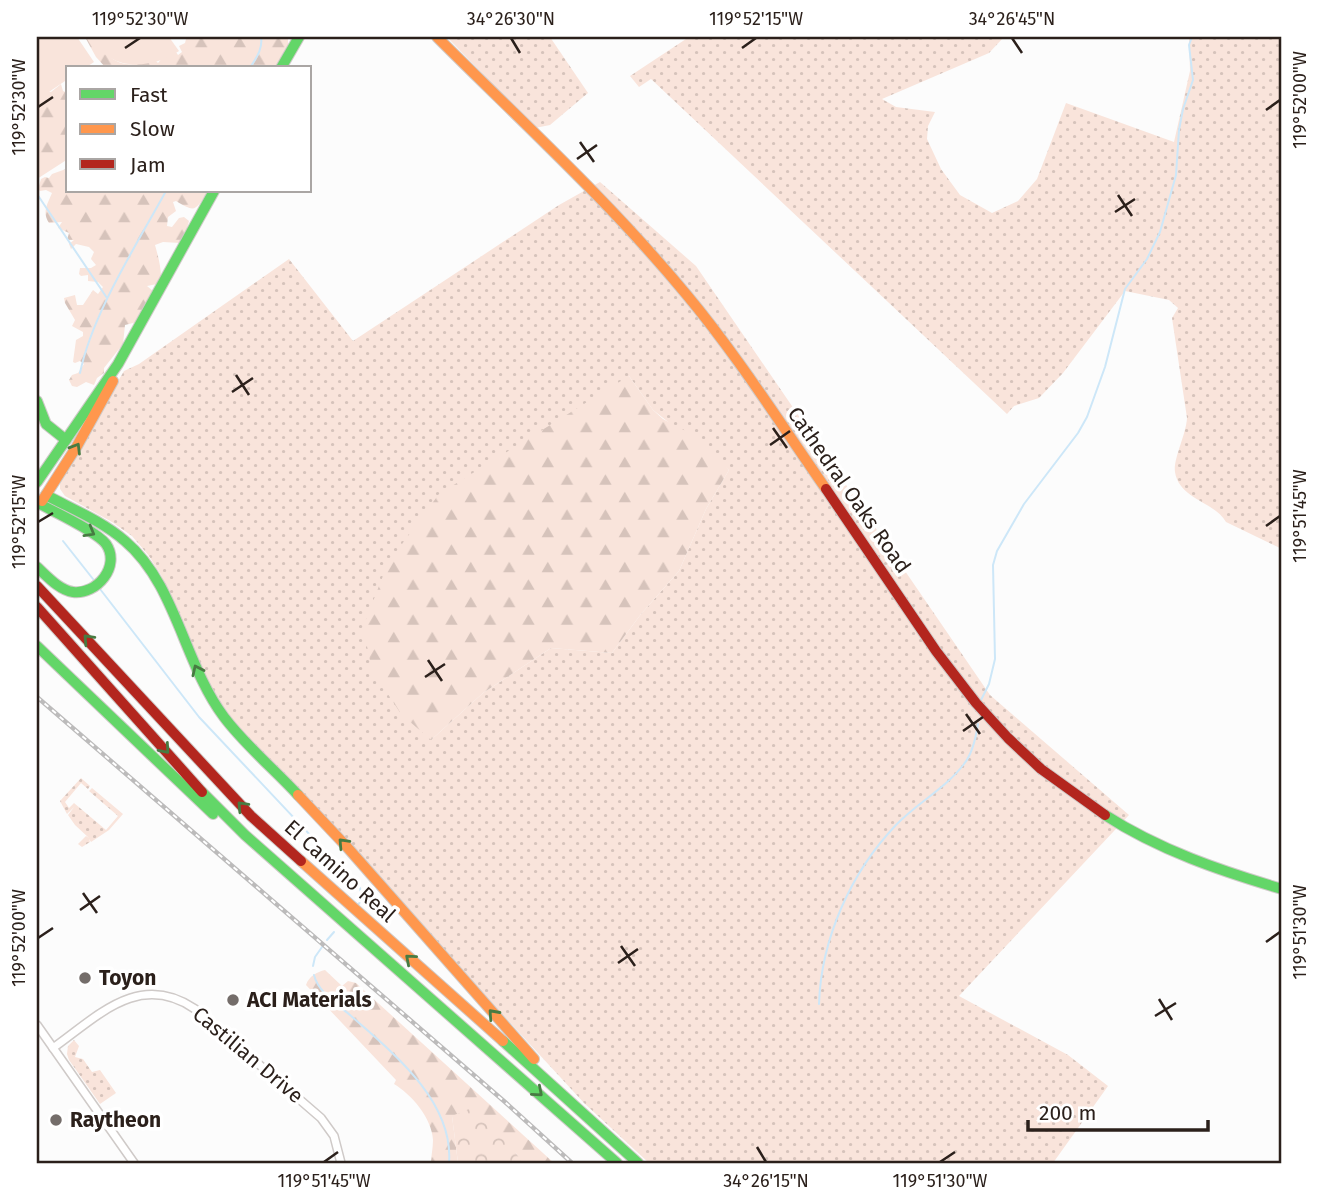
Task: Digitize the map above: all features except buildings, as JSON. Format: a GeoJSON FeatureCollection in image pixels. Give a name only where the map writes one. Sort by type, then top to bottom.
{"type":"FeatureCollection","features":[{"type":"Feature","properties":{"kind":"main road"},"geometry":{"type":"LineString","coordinates":[[282,66],[299,37]]}},
{"type":"Feature","properties":{"kind":"main road","name":"Cathedral Oaks Road"},"geometry":{"type":"LineString","coordinates":[[437,37],[651,251],[689,296],[716,330],[961,684],[1013,744],[1059,784],[1148,841],[1213,869],[1282,889]]}},
{"type":"Feature","properties":{"kind":"main road"},"geometry":{"type":"LineString","coordinates":[[37,482],[118,364],[213,192]]}},
{"type":"Feature","properties":{"kind":"main road"},"geometry":{"type":"LineString","coordinates":[[39,501],[98,410],[118,364]]}},
{"type":"Feature","properties":{"kind":"main road"},"geometry":{"type":"LineString","coordinates":[[37,401],[40,421],[66,440]]}},
{"type":"Feature","properties":{"kind":"main road"},"geometry":{"type":"LineString","coordinates":[[37,568],[63,588],[73,592],[90,589],[103,579],[110,566],[111,556],[100,537],[39,501]]}},
{"type":"Feature","properties":{"kind":"main road"},"geometry":{"type":"LineString","coordinates":[[39,501],[100,524],[124,540],[138,554],[156,579],[204,684],[224,717],[347,847],[572,1101]]}},
{"type":"Feature","properties":{"kind":"main road","name":"El Camino Real"},"geometry":{"type":"LineString","coordinates":[[37,586],[251,816],[411,961],[572,1101],[638,1163]]}},
{"type":"Feature","properties":{"kind":"main road","name":"El Camino Real"},"geometry":{"type":"LineString","coordinates":[[37,607],[199,788],[284,870],[617,1163]]}},
{"type":"Feature","properties":{"kind":"main road"},"geometry":{"type":"LineString","coordinates":[[37,646],[263,860],[284,870]]}},
{"type":"Feature","properties":{"kind":"street","name":"Castilian Drive"},"geometry":{"type":"LineString","coordinates":[[53,1048],[120,1001],[141,994],[174,996],[195,1009],[321,1118],[334,1136],[341,1163]]}},
{"type":"Feature","properties":{"kind":"street"},"geometry":{"type":"LineString","coordinates":[[37,1025],[134,1163]]}},
{"type":"Feature","properties":{"kind":"green space"},"geometry":{"type":"Polygon","coordinates":[[[37,37],[77,37],[94,62],[88,66],[66,66],[66,80],[37,100],[37,37]]]}},
{"type":"Feature","properties":{"kind":"green space"},"geometry":{"type":"Polygon","coordinates":[[[85,37],[93,37],[106,53],[119,62],[135,64],[155,60],[158,63],[163,57],[176,52],[178,55],[182,52],[179,46],[191,37],[288,37],[288,45],[278,66],[104,66],[85,37]]]}},
{"type":"Feature","properties":{"kind":"green space"},"geometry":{"type":"Polygon","coordinates":[[[92,37],[169,37],[179,51],[155,62],[131,64],[108,57],[92,37]]]}},
{"type":"Feature","properties":{"kind":"green space"},"geometry":{"type":"Polygon","coordinates":[[[447,37],[550,37],[588,93],[550,125],[535,128],[447,37]]]}},
{"type":"Feature","properties":{"kind":"green space"},"geometry":{"type":"Polygon","coordinates":[[[689,37],[1004,37],[989,53],[882,99],[896,107],[935,112],[928,126],[927,139],[941,169],[960,195],[992,213],[1018,201],[1037,179],[1066,103],[1174,142],[1190,71],[1189,37],[1282,37],[1282,549],[1226,522],[1178,481],[1175,467],[1187,418],[1172,318],[1178,308],[1169,300],[1125,291],[1063,373],[1039,398],[1014,406],[1007,414],[651,79],[639,87],[630,76],[689,37]]]}},
{"type":"Feature","properties":{"kind":"green space"},"geometry":{"type":"Polygon","coordinates":[[[61,84],[66,92],[66,160],[37,179],[37,97],[51,92],[61,84]]]}},
{"type":"Feature","properties":{"kind":"green space"},"geometry":{"type":"Polygon","coordinates":[[[66,169],[66,192],[207,192],[195,208],[173,202],[176,211],[168,217],[167,226],[172,227],[179,218],[184,217],[189,221],[188,230],[180,243],[163,242],[155,245],[161,278],[157,284],[147,286],[153,291],[137,322],[125,325],[123,344],[94,385],[86,382],[77,387],[72,386],[69,380],[84,364],[80,361],[73,362],[76,340],[83,336],[83,332],[72,326],[75,320],[64,298],[75,295],[77,305],[83,305],[93,290],[98,294],[103,287],[98,282],[88,281],[88,275],[79,274],[80,268],[96,265],[91,259],[94,252],[89,247],[76,244],[71,249],[69,244],[74,240],[67,240],[69,233],[58,228],[62,222],[49,223],[47,219],[46,208],[52,193],[38,189],[41,179],[49,178],[52,174],[66,169]]]}},
{"type":"Feature","properties":{"kind":"green space"},"geometry":{"type":"Polygon","coordinates":[[[600,182],[696,266],[990,695],[1129,815],[959,996],[1068,1055],[1108,1086],[1053,1163],[649,1163],[584,1103],[240,730],[208,685],[161,575],[132,536],[65,496],[60,489],[60,480],[124,371],[139,364],[289,259],[353,341],[559,205],[600,182]],[[629,376],[431,740],[483,693],[551,648],[612,653],[641,614],[679,571],[706,509],[729,470],[653,410],[629,376]]]}},
{"type":"Feature","properties":{"kind":"green space"},"geometry":{"type":"Polygon","coordinates":[[[629,376],[653,410],[663,419],[699,438],[729,470],[706,509],[679,571],[641,614],[612,653],[551,648],[483,693],[431,740],[401,714],[372,670],[363,627],[388,563],[439,494],[629,376]]]}},
{"type":"Feature","properties":{"kind":"green space"},"geometry":{"type":"Polygon","coordinates":[[[81,778],[90,786],[88,789],[81,783],[65,802],[69,808],[74,803],[106,830],[118,816],[89,791],[92,788],[123,814],[109,830],[91,842],[89,839],[90,842],[82,847],[78,844],[86,836],[89,838],[68,815],[74,807],[67,814],[60,801],[81,778]]]}},
{"type":"Feature","properties":{"kind":"green space"},"geometry":{"type":"Polygon","coordinates":[[[325,970],[342,986],[348,981],[356,983],[554,1163],[520,1162],[516,1153],[452,1116],[458,1163],[431,1163],[432,1132],[425,1115],[407,1094],[394,1084],[396,1080],[306,985],[314,975],[325,970]]]}},
{"type":"Feature","properties":{"kind":"green space"},"geometry":{"type":"Polygon","coordinates":[[[74,1040],[79,1046],[75,1057],[83,1059],[92,1072],[100,1070],[116,1093],[100,1104],[69,1060],[68,1046],[74,1040]]]}},
{"type":"Feature","properties":{"kind":"green space"},"geometry":{"type":"Polygon","coordinates":[[[469,1109],[508,1140],[522,1163],[458,1163],[452,1116],[469,1109]]]}},
{"type":"Feature","properties":{"kind":"waterway"},"geometry":{"type":"LineString","coordinates":[[251,66],[260,49],[261,37]]}},
{"type":"Feature","properties":{"kind":"waterway"},"geometry":{"type":"LineString","coordinates":[[981,700],[989,684],[995,659],[993,565],[997,551],[1024,504],[1087,417],[1105,367],[1125,289],[1147,259],[1160,232],[1176,175],[1183,109],[1193,80],[1189,45],[1192,37]]}},
{"type":"Feature","properties":{"kind":"waterway"},"geometry":{"type":"LineString","coordinates":[[80,373],[94,327],[105,303],[165,192]]}},
{"type":"Feature","properties":{"kind":"waterway"},"geometry":{"type":"LineString","coordinates":[[37,194],[107,298]]}},
{"type":"Feature","properties":{"kind":"waterway"},"geometry":{"type":"LineString","coordinates":[[63,541],[93,579]]}},
{"type":"Feature","properties":{"kind":"waterway"},"geometry":{"type":"LineString","coordinates":[[100,589],[199,717],[360,888],[362,899],[358,905]]}},
{"type":"Feature","properties":{"kind":"waterway"},"geometry":{"type":"LineString","coordinates":[[819,1004],[821,980],[832,931],[852,885],[896,825],[949,781],[964,764],[972,750],[978,724]]}},
{"type":"Feature","properties":{"kind":"waterway"},"geometry":{"type":"LineString","coordinates":[[327,940],[334,932]]}},
{"type":"Feature","properties":{"kind":"waterway"},"geometry":{"type":"LineString","coordinates":[[313,966],[322,947]]}},
{"type":"Feature","properties":{"kind":"waterway"},"geometry":{"type":"LineString","coordinates":[[314,975],[324,992],[384,1045],[431,1099],[442,1119],[448,1140],[449,1163]]}},
{"type":"Feature","properties":{"kind":"railway"},"geometry":{"type":"LineString","coordinates":[[37,697],[572,1163]]}},
{"type":"Feature","properties":{"kind":"traffic: fast"},"geometry":{"type":"LineString","coordinates":[[282,66],[299,37]]}},
{"type":"Feature","properties":{"kind":"traffic: fast"},"geometry":{"type":"LineString","coordinates":[[37,482],[118,364],[213,192]]}},
{"type":"Feature","properties":{"kind":"traffic: fast"},"geometry":{"type":"LineString","coordinates":[[37,401],[46,424],[66,440]]}},
{"type":"Feature","properties":{"kind":"traffic: fast"},"geometry":{"type":"LineString","coordinates":[[46,495],[107,527],[142,559],[168,602],[210,696],[232,727],[298,795]]}},
{"type":"Feature","properties":{"kind":"traffic: fast"},"geometry":{"type":"LineString","coordinates":[[37,567],[63,589],[82,592],[98,584],[111,561],[106,544],[101,539],[40,504]]}},
{"type":"Feature","properties":{"kind":"traffic: fast"},"geometry":{"type":"LineString","coordinates":[[37,646],[213,814]]}},
{"type":"Feature","properties":{"kind":"traffic: fast"},"geometry":{"type":"LineString","coordinates":[[202,792],[245,835],[617,1163]]}},
{"type":"Feature","properties":{"kind":"traffic: fast"},"geometry":{"type":"LineString","coordinates":[[1105,815],[1147,839],[1191,858],[1282,889]]}},
{"type":"Feature","properties":{"kind":"traffic: fast"},"geometry":{"type":"LineString","coordinates":[[503,1041],[638,1163]]}},
{"type":"Feature","properties":{"kind":"traffic: slow"},"geometry":{"type":"LineString","coordinates":[[437,37],[596,194],[657,260],[723,341],[826,489]]}},
{"type":"Feature","properties":{"kind":"traffic: slow"},"geometry":{"type":"LineString","coordinates":[[42,501],[77,446],[113,381]]}},
{"type":"Feature","properties":{"kind":"traffic: slow"},"geometry":{"type":"LineString","coordinates":[[298,795],[534,1059]]}},
{"type":"Feature","properties":{"kind":"traffic: slow"},"geometry":{"type":"LineString","coordinates":[[301,861],[503,1041]]}},
{"type":"Feature","properties":{"kind":"traffic: jam"},"geometry":{"type":"LineString","coordinates":[[826,489],[936,651],[976,703],[1041,769],[1105,815]]}},
{"type":"Feature","properties":{"kind":"traffic: jam"},"geometry":{"type":"LineString","coordinates":[[37,586],[251,816],[301,861]]}},
{"type":"Feature","properties":{"kind":"traffic: jam"},"geometry":{"type":"LineString","coordinates":[[37,607],[202,792]]}},
{"type":"Feature","properties":{"kind":"place","name":"Toyon"},"geometry":{"type":"Point","coordinates":[85,978]}},
{"type":"Feature","properties":{"kind":"place","name":"ACI Materials"},"geometry":{"type":"Point","coordinates":[233,1000]}},
{"type":"Feature","properties":{"kind":"place","name":"Raytheon"},"geometry":{"type":"Point","coordinates":[56,1120]}}]}
